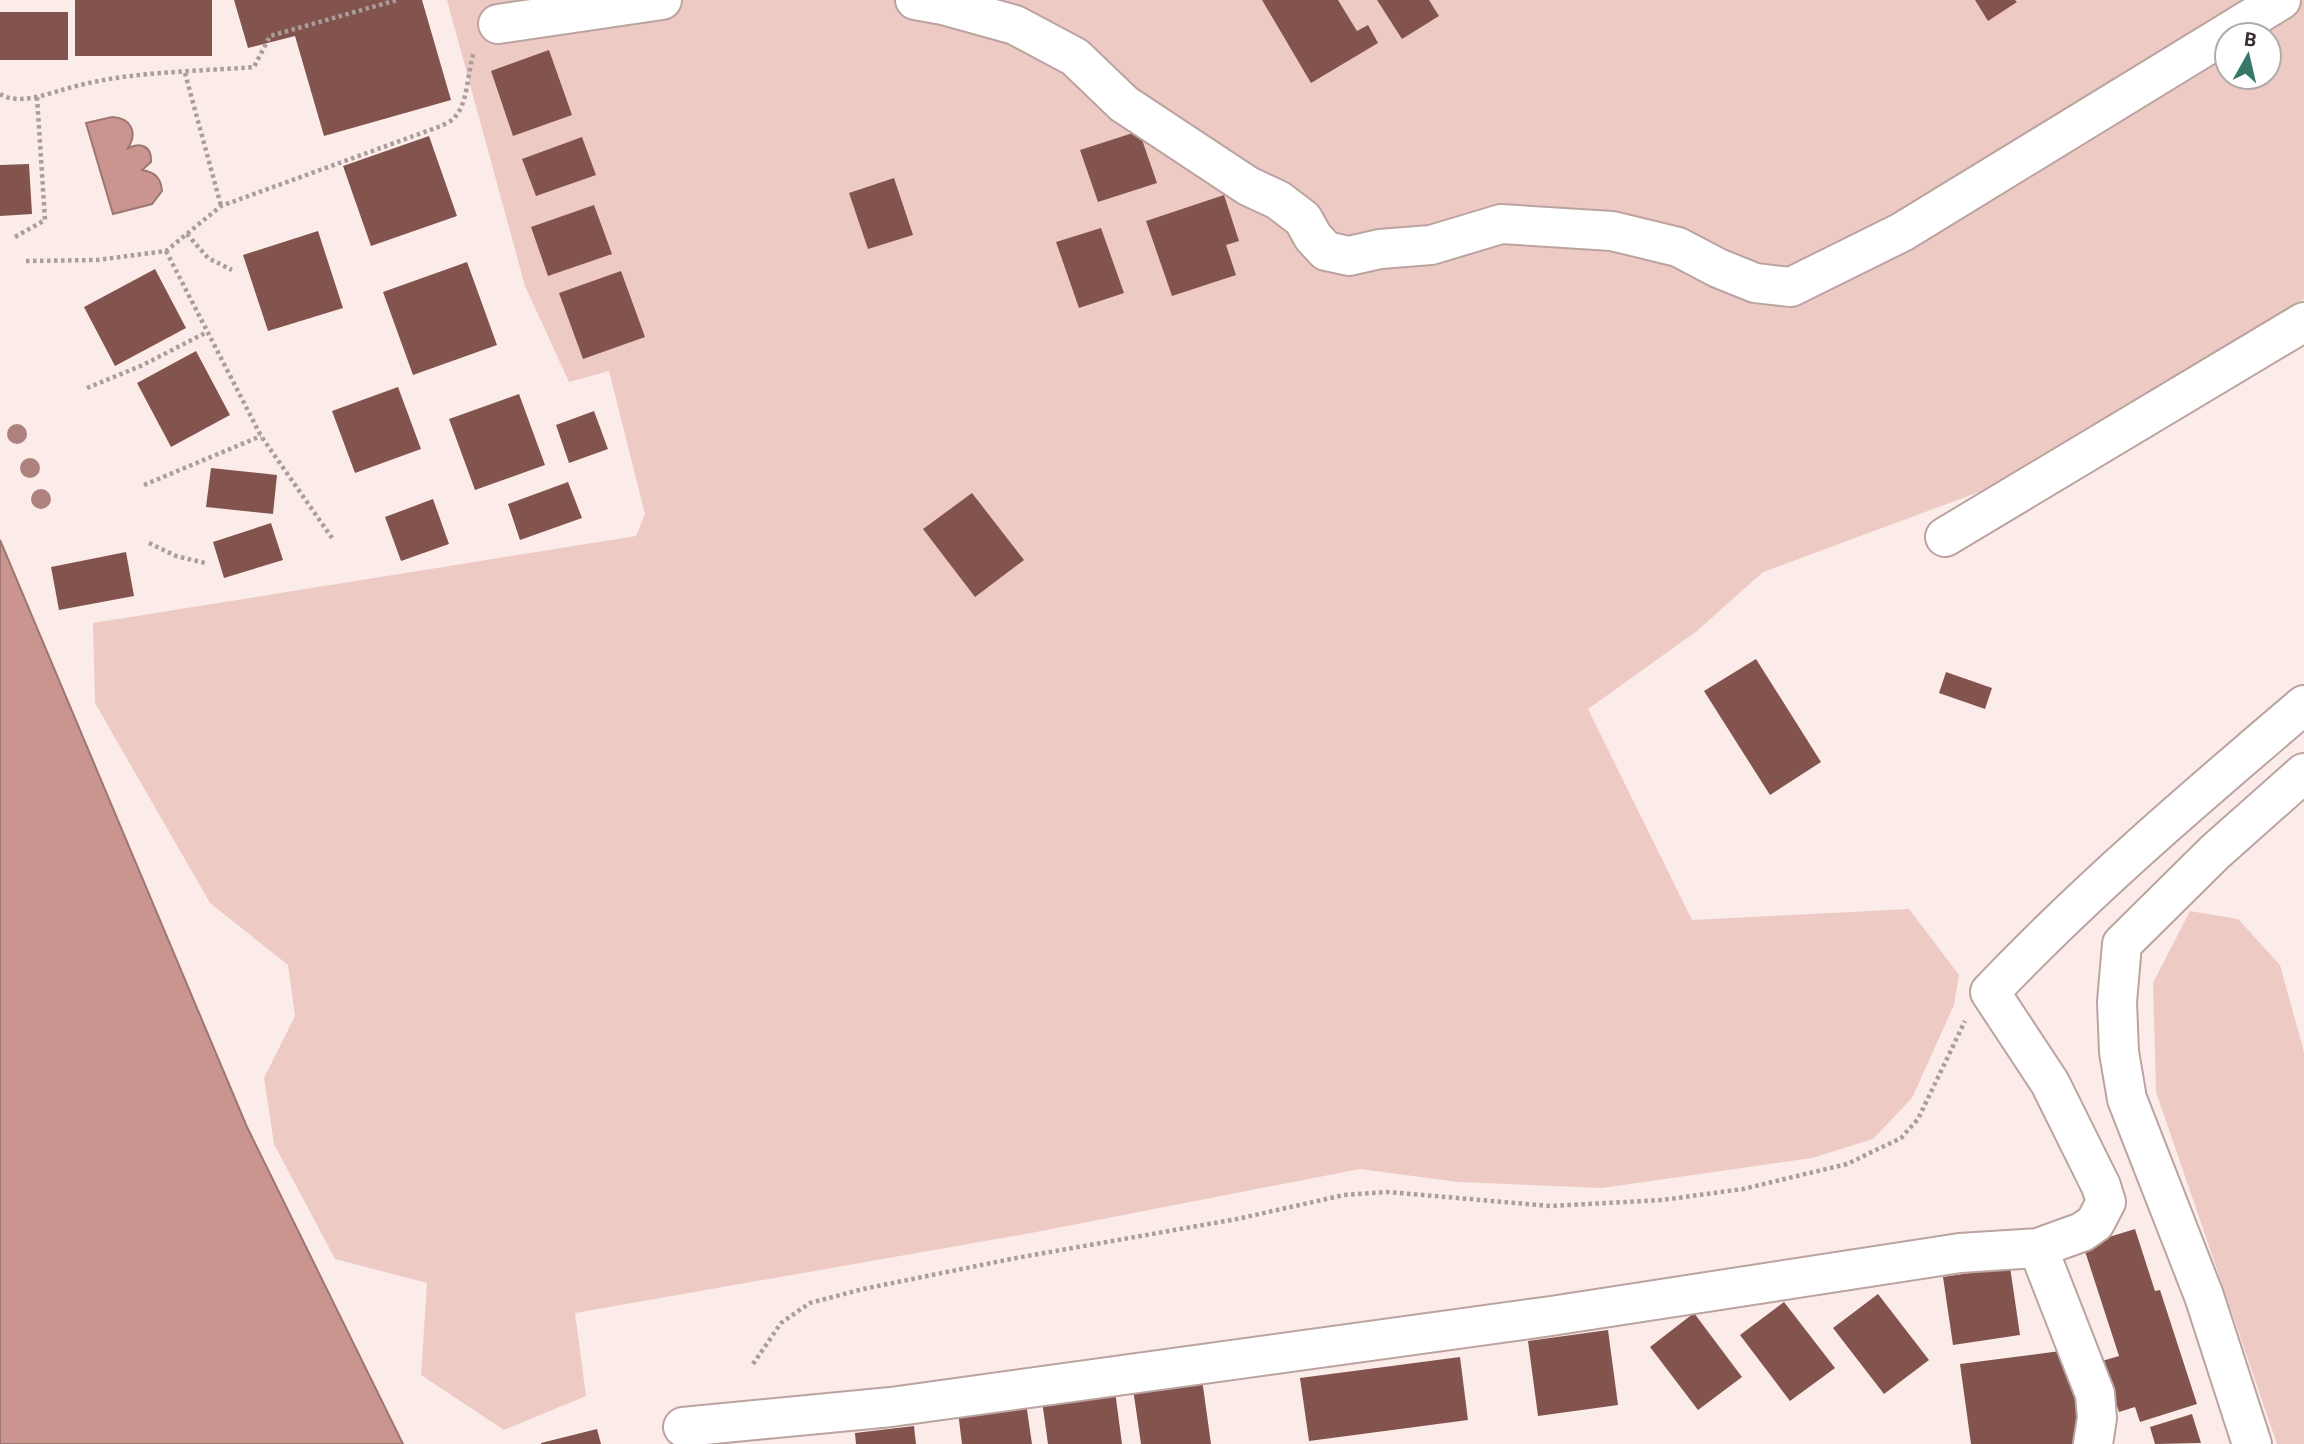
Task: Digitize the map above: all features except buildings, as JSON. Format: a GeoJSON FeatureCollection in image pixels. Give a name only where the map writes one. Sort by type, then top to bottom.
{"type":"FeatureCollection","features":[{"type":"Feature","properties":{"kind":"street"},"geometry":{"type":"LineString","coordinates":[[487,35],[662,0]]}},
{"type":"Feature","properties":{"kind":"street"},"geometry":{"type":"LineString","coordinates":[[915,0],[1015,25],[1075,57],[1124,104],[1248,186],[1278,200],[1303,219],[1313,237],[1326,251],[1349,256],[1431,245],[1501,224],[1612,231],[1678,247],[1755,283],[1791,287],[1902,232],[2281,0]]}},
{"type":"Feature","properties":{"kind":"street"},"geometry":{"type":"LineString","coordinates":[[1945,537],[2304,322]]}},
{"type":"Feature","properties":{"kind":"street"},"geometry":{"type":"LineString","coordinates":[[683,1427],[904,1406],[1551,1316],[1961,1253],[2038,1248],[2082,1232],[2095,1223],[2106,1202],[2101,1186],[2050,1083],[1990,992],[2040,940],[2170,820],[2304,705]]}},
{"type":"Feature","properties":{"kind":"street"},"geometry":{"type":"LineString","coordinates":[[2252,1444],[2204,1296],[2127,1099],[2119,1052],[2117,1002],[2122,944],[2215,852],[2304,773]]}},
{"type":"Feature","properties":{"kind":"street"},"geometry":{"type":"LineString","coordinates":[[2038,1248],[2095,1394],[2097,1418],[2093,1444]]}},
{"type":"Feature","properties":{"kind":"path"},"geometry":{"type":"LineString","coordinates":[[0,94],[7,98],[37,97],[95,79],[254,67],[270,36],[397,0]]}},
{"type":"Feature","properties":{"kind":"path"},"geometry":{"type":"LineString","coordinates":[[26,261],[97,260],[166,251],[221,206],[441,126],[455,117],[464,100],[469,66],[487,35]]}},
{"type":"Feature","properties":{"kind":"path"},"geometry":{"type":"LineString","coordinates":[[185,73],[221,206]]}},
{"type":"Feature","properties":{"kind":"path"},"geometry":{"type":"LineString","coordinates":[[15,237],[45,220],[37,97]]}},
{"type":"Feature","properties":{"kind":"path"},"geometry":{"type":"LineString","coordinates":[[187,234],[208,258],[232,270]]}},
{"type":"Feature","properties":{"kind":"path"},"geometry":{"type":"LineString","coordinates":[[166,251],[261,436],[332,538]]}},
{"type":"Feature","properties":{"kind":"path"},"geometry":{"type":"LineString","coordinates":[[87,388],[143,365],[206,332]]}},
{"type":"Feature","properties":{"kind":"path"},"geometry":{"type":"LineString","coordinates":[[144,485],[261,436]]}},
{"type":"Feature","properties":{"kind":"path"},"geometry":{"type":"LineString","coordinates":[[149,543],[176,556],[205,564]]}},
{"type":"Feature","properties":{"kind":"path"},"geometry":{"type":"LineString","coordinates":[[753,1364],[781,1323],[810,1303],[863,1289],[1016,1258],[1237,1219],[1344,1195],[1388,1192],[1550,1206],[1662,1200],[1743,1189],[1847,1164],[1901,1138],[1919,1119],[1961,1027],[1990,992]]}},
{"type":"Feature","properties":{"kind":"shaded area"},"geometry":{"type":"Polygon","coordinates":[[[447,0],[2304,0],[2304,299],[1990,488],[1763,572],[1697,631],[1588,709],[1692,920],[1909,909],[1959,975],[1954,1005],[1912,1098],[1873,1139],[1812,1158],[1602,1188],[1458,1182],[1360,1169],[1031,1233],[575,1313],[586,1396],[504,1430],[421,1375],[427,1283],[335,1259],[274,1144],[264,1078],[295,1016],[288,965],[210,903],[95,703],[93,623],[636,536],[645,514],[609,371],[569,382],[525,286],[447,0]]]}},
{"type":"Feature","properties":{"kind":"shaded area"},"geometry":{"type":"Polygon","coordinates":[[[112,117],[124,120],[131,127],[132,137],[128,148],[137,145],[148,149],[151,162],[142,170],[156,176],[162,191],[152,204],[113,214],[86,123],[112,117]]]}},
{"type":"Feature","properties":{"kind":"shaded area"},"geometry":{"type":"Polygon","coordinates":[[[0,540],[247,1127],[403,1444],[0,1444],[0,540]]]}},
{"type":"Feature","properties":{"kind":"shaded area"},"geometry":{"type":"Polygon","coordinates":[[[2190,911],[2238,919],[2280,965],[2304,1052],[2304,1444],[2277,1444],[2156,1092],[2153,983],[2190,911]]]}}]}
